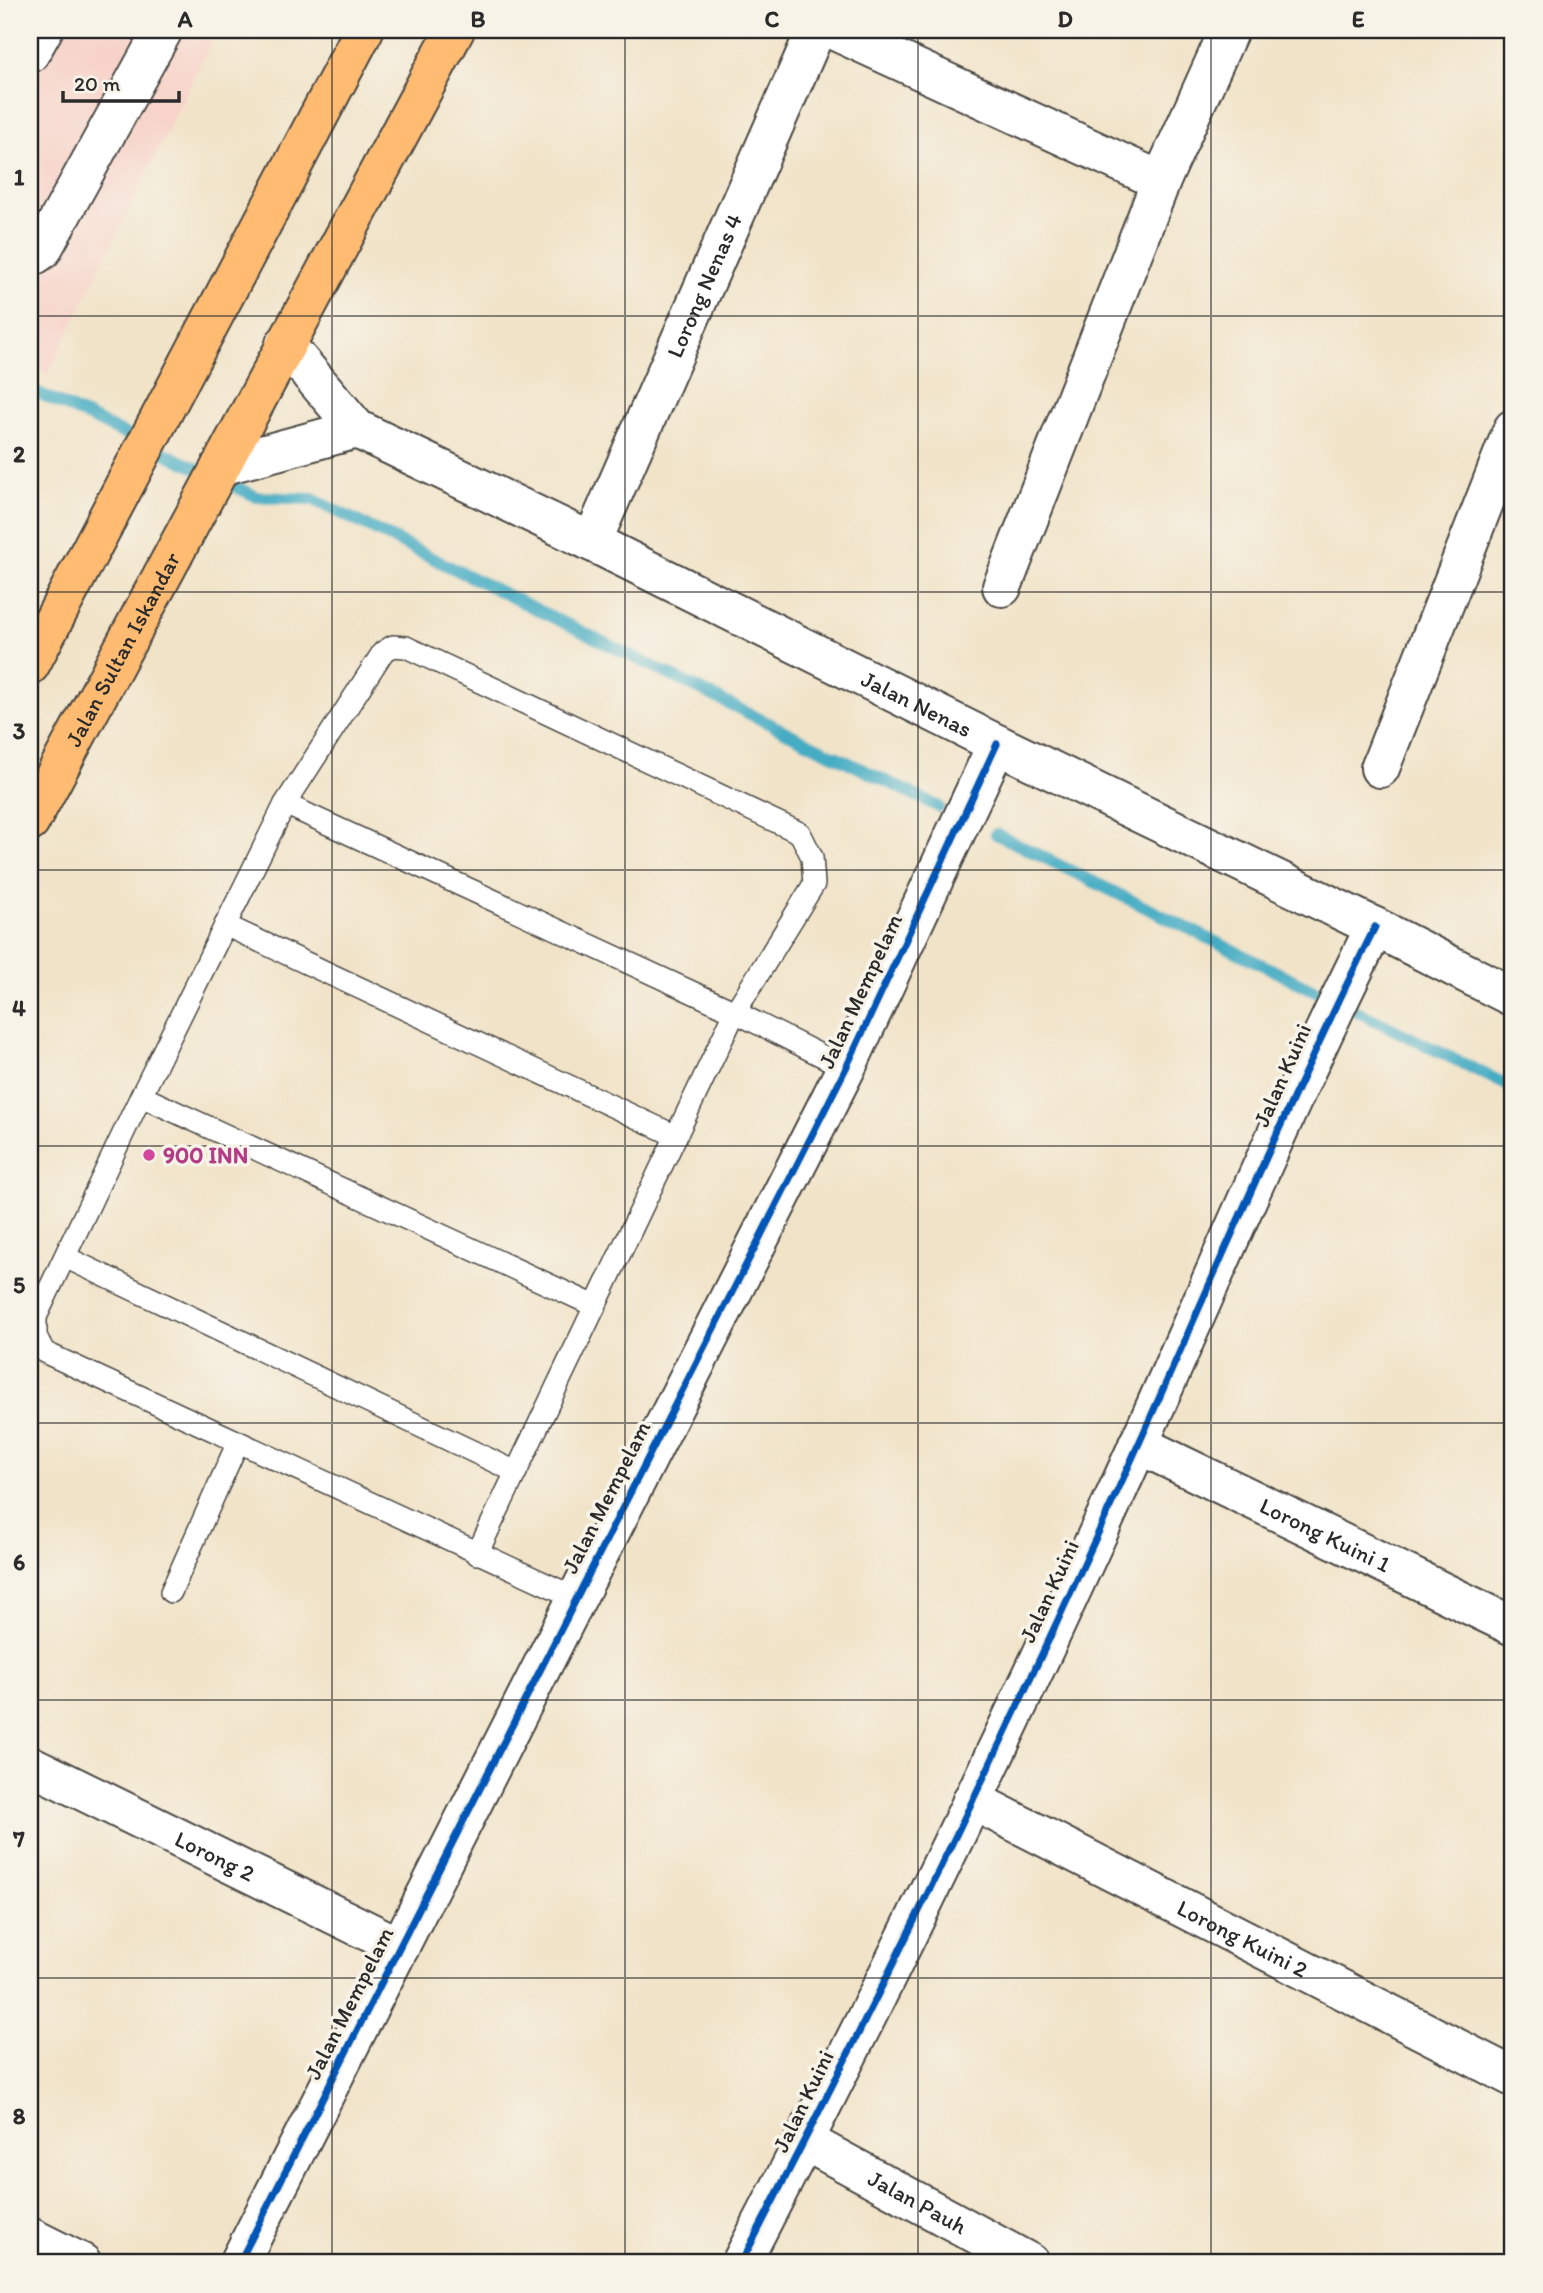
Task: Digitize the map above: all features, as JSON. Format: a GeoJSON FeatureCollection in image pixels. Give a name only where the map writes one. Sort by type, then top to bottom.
{"type":"FeatureCollection","features":[{"type":"Feature","properties":{"kind":"main road","name":"Jalan Sultan Iskandar"},"geometry":{"type":"LineString","coordinates":[[30,822],[455,30]]}},
{"type":"Feature","properties":{"kind":"main road"},"geometry":{"type":"LineString","coordinates":[[30,665],[362,31]]}},
{"type":"Feature","properties":{"kind":"street"},"geometry":{"type":"LineString","coordinates":[[30,53],[43,30]]}},
{"type":"Feature","properties":{"kind":"street"},"geometry":{"type":"LineString","coordinates":[[30,258],[42,250],[163,30]]}},
{"type":"Feature","properties":{"kind":"street","name":"Lorong Nenas 4"},"geometry":{"type":"LineString","coordinates":[[592,542],[816,30]]}},
{"type":"Feature","properties":{"kind":"street"},"geometry":{"type":"LineString","coordinates":[[833,30],[1161,180]]}},
{"type":"Feature","properties":{"kind":"street"},"geometry":{"type":"LineString","coordinates":[[1002,587],[1161,180],[1229,30]]}},
{"type":"Feature","properties":{"kind":"street","name":"Jalan Nenas"},"geometry":{"type":"LineString","coordinates":[[285,344],[357,429],[592,542],[1513,997]]}},
{"type":"Feature","properties":{"kind":"street"},"geometry":{"type":"LineString","coordinates":[[219,469],[357,429]]}},
{"type":"Feature","properties":{"kind":"street"},"geometry":{"type":"LineString","coordinates":[[1380,768],[1513,429]]}},
{"type":"Feature","properties":{"kind":"street","name":"Jalan Mempelam"},"geometry":{"type":"LineString","coordinates":[[239,2263],[846,1068],[998,744]]}},
{"type":"Feature","properties":{"kind":"street","name":"Jalan Kuini"},"geometry":{"type":"LineString","coordinates":[[741,2263],[805,2141],[972,1800],[1138,1444],[1327,1023],[1375,927]]}},
{"type":"Feature","properties":{"kind":"street","name":"Lorong Kuini 1"},"geometry":{"type":"LineString","coordinates":[[1138,1444],[1513,1626]]}},
{"type":"Feature","properties":{"kind":"street","name":"Lorong 2"},"geometry":{"type":"LineString","coordinates":[[30,1766],[400,1947]]}},
{"type":"Feature","properties":{"kind":"street","name":"Lorong Kuini 2"},"geometry":{"type":"LineString","coordinates":[[972,1800],[1513,2077]]}},
{"type":"Feature","properties":{"kind":"street","name":"Jalan Pauh"},"geometry":{"type":"LineString","coordinates":[[805,2141],[1030,2263]]}},
{"type":"Feature","properties":{"kind":"street"},"geometry":{"type":"LineString","coordinates":[[30,2237],[82,2263]]}},
{"type":"Feature","properties":{"kind":"lane"},"geometry":{"type":"LineString","coordinates":[[477,1554],[735,1012],[814,884],[812,857],[800,833],[406,647],[393,646],[383,652],[285,804],[36,1317],[36,1336],[44,1352],[477,1554],[576,1598]]}},
{"type":"Feature","properties":{"kind":"lane"},"geometry":{"type":"LineString","coordinates":[[285,804],[735,1012],[846,1068]]}},
{"type":"Feature","properties":{"kind":"lane"},"geometry":{"type":"LineString","coordinates":[[225,925],[676,1136]]}},
{"type":"Feature","properties":{"kind":"lane"},"geometry":{"type":"LineString","coordinates":[[141,1096],[595,1306]]}},
{"type":"Feature","properties":{"kind":"lane"},"geometry":{"type":"LineString","coordinates":[[65,1257],[516,1472]]}},
{"type":"Feature","properties":{"kind":"lane"},"geometry":{"type":"LineString","coordinates":[[171,1592],[238,1442]]}},
{"type":"Feature","properties":{"kind":"shaded area"},"geometry":{"type":"Polygon","coordinates":[[[30,30],[217,30],[48,374],[30,364],[30,30]]]}},
{"type":"Feature","properties":{"kind":"waterway"},"geometry":{"type":"LineString","coordinates":[[30,389],[257,497],[312,499],[939,807]]}},
{"type":"Feature","properties":{"kind":"waterway"},"geometry":{"type":"LineString","coordinates":[[996,834],[1513,1088]]}},
{"type":"Feature","properties":{"kind":"cycle path"},"geometry":{"type":"LineString","coordinates":[[239,2263],[846,1068],[997,744]]}},
{"type":"Feature","properties":{"kind":"cycle path"},"geometry":{"type":"LineString","coordinates":[[741,2263],[845,2060],[996,1752],[1140,1441],[1284,1118],[1375,927]]}},
{"type":"Feature","properties":{"kind":"place","name":"900 INN"},"geometry":{"type":"Point","coordinates":[149,1155]}}]}
